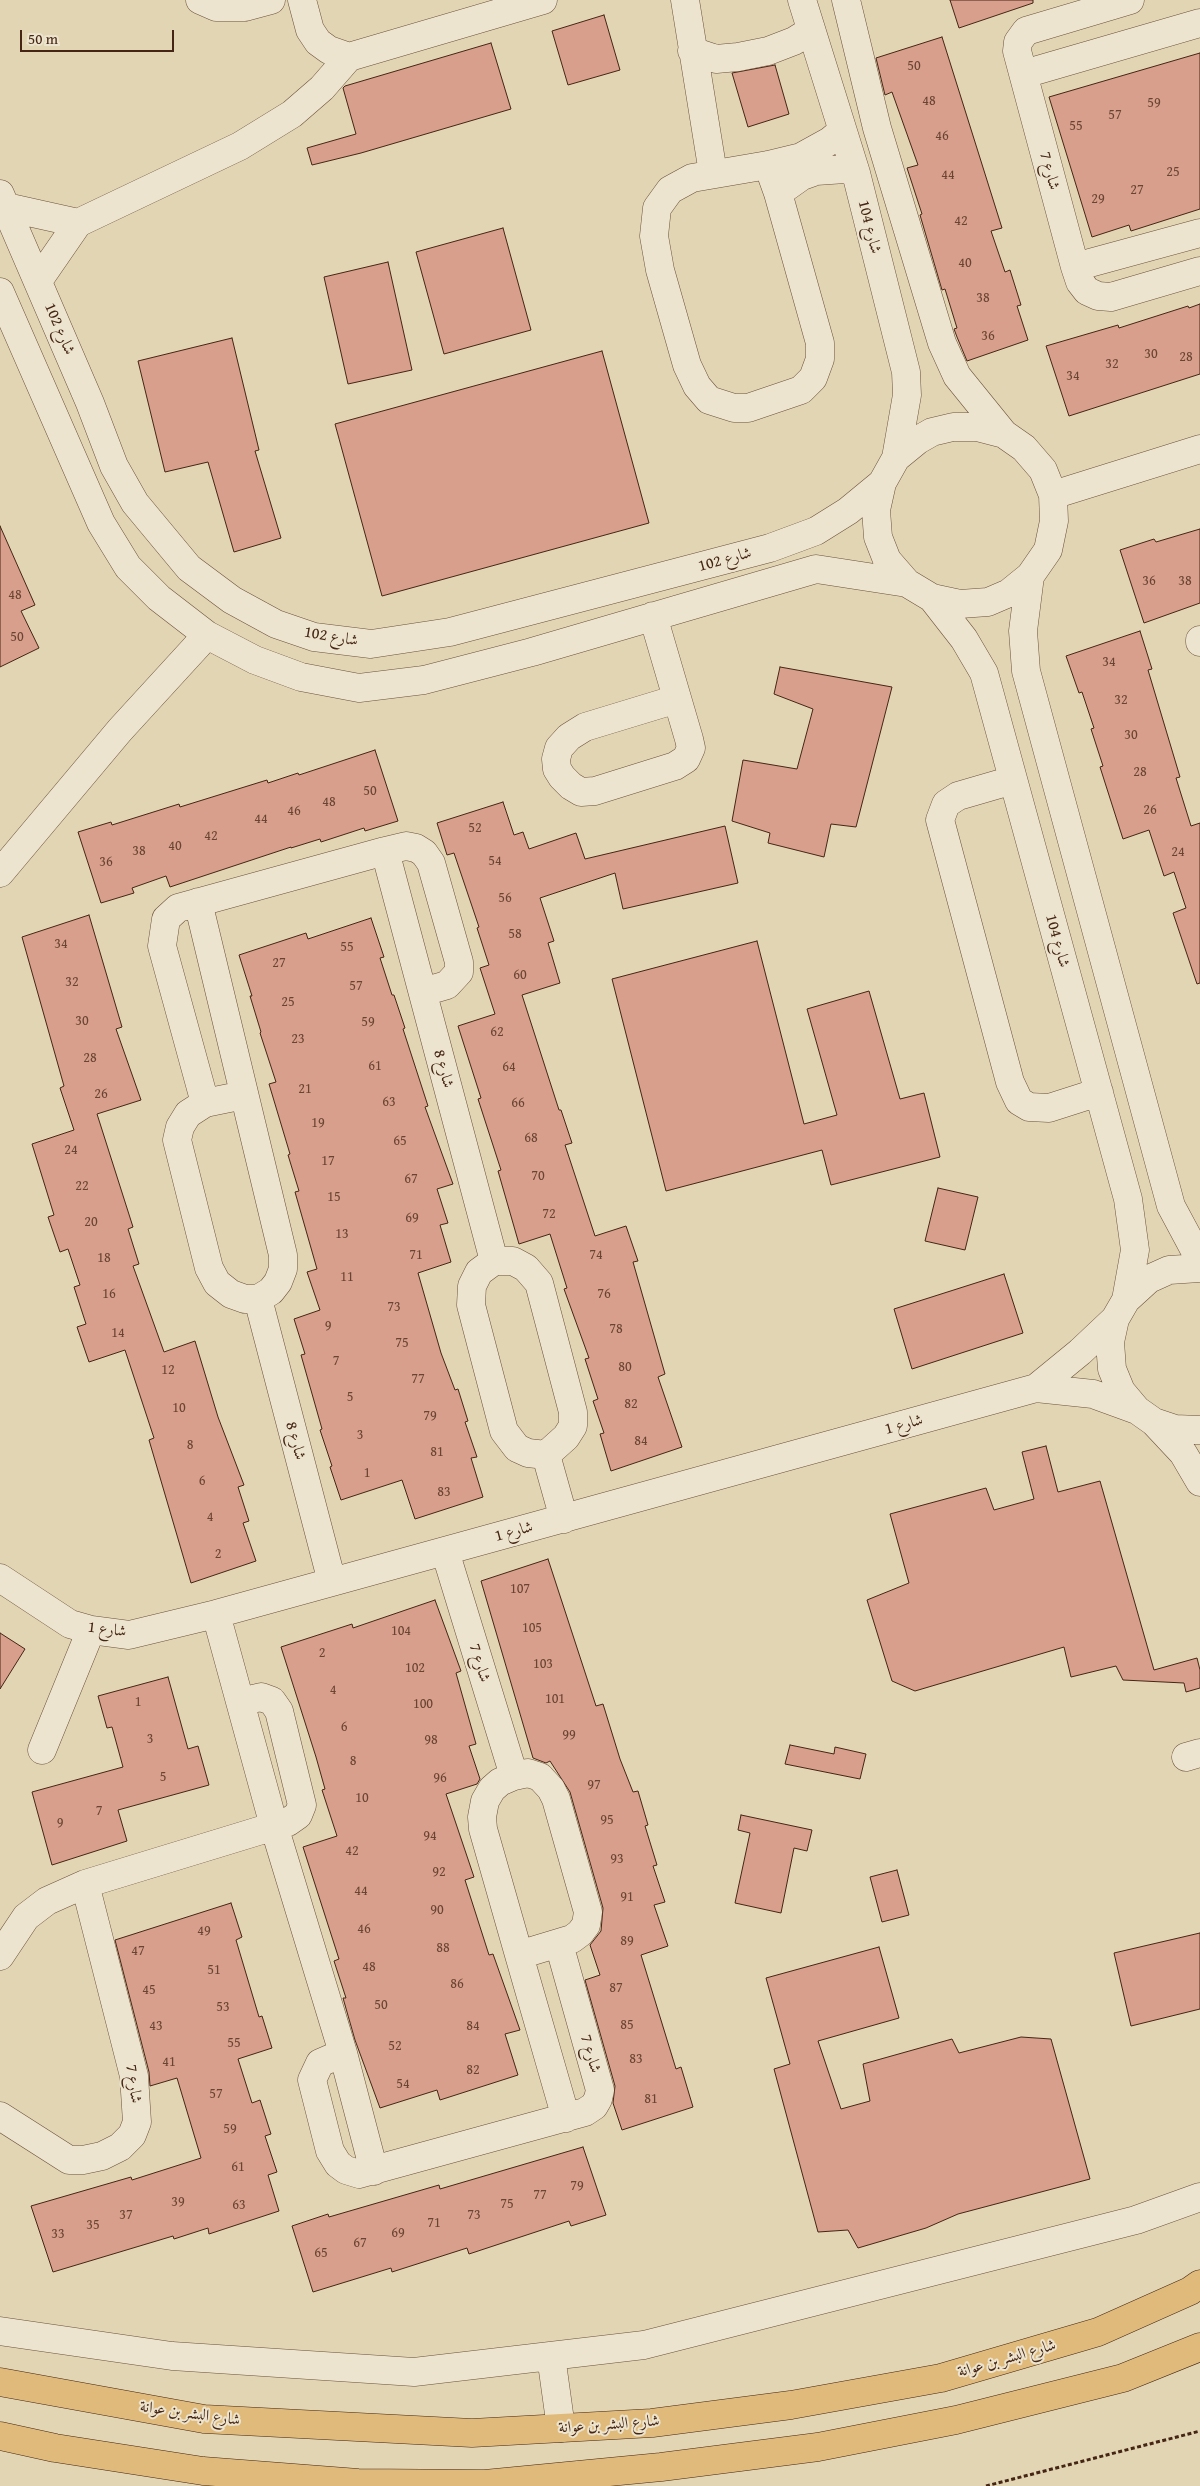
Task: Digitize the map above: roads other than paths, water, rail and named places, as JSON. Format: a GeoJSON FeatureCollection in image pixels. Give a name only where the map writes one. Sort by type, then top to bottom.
{"type":"FeatureCollection","features":[{"type":"Feature","properties":{"kind":"main road","name":"شارع البشر بن عوانة"},"geometry":{"type":"LineString","coordinates":[[0,2382],[204,2419],[472,2433],[652,2423],[791,2405],[941,2378],[1098,2332],[1190,2291],[1200,2284]]}},
{"type":"Feature","properties":{"kind":"main road"},"geometry":{"type":"LineString","coordinates":[[0,2436],[55,2448],[203,2470],[358,2483],[486,2484],[661,2467],[818,2447],[956,2420],[1123,2378],[1200,2347]]}},
{"type":"Feature","properties":{"kind":"street"},"geometry":{"type":"LineString","coordinates":[[200,0],[216,7],[245,7],[271,0]]}},
{"type":"Feature","properties":{"kind":"street"},"geometry":{"type":"LineString","coordinates":[[302,0],[310,30],[318,42],[329,50],[349,57]]}},
{"type":"Feature","properties":{"kind":"street"},"geometry":{"type":"LineString","coordinates":[[38,281],[78,223],[247,142],[292,114],[322,88],[349,57],[543,0]]}},
{"type":"Feature","properties":{"kind":"street"},"geometry":{"type":"LineString","coordinates":[[685,0],[692,51],[714,173]]}},
{"type":"Feature","properties":{"kind":"street","name":"شارع 104"},"geometry":{"type":"LineString","coordinates":[[802,0],[810,31],[856,173],[906,372],[907,395],[896,458]]}},
{"type":"Feature","properties":{"kind":"street"},"geometry":{"type":"LineString","coordinates":[[846,0],[878,128],[942,343],[957,376],[1004,434],[1024,448],[1043,470],[1052,495],[1054,521],[1048,550],[1030,576],[1009,593],[988,602],[960,604],[932,598],[907,583],[887,560],[878,537],[876,510],[882,483],[896,458],[918,440],[932,432],[953,427],[977,427],[1004,434]]}},
{"type":"Feature","properties":{"kind":"street","name":"شارع 7"},"geometry":{"type":"LineString","coordinates":[[1130,0],[1026,31],[1018,42],[1017,51],[1074,267],[1080,282],[1087,291],[1098,296],[1111,297],[1200,272]]}},
{"type":"Feature","properties":{"kind":"street"},"geometry":{"type":"LineString","coordinates":[[1024,74],[1200,23]]}},
{"type":"Feature","properties":{"kind":"street"},"geometry":{"type":"LineString","coordinates":[[692,51],[716,59],[738,57],[768,51],[794,41],[810,31]]}},
{"type":"Feature","properties":{"kind":"street"},"geometry":{"type":"LineString","coordinates":[[768,165],[778,193],[820,343],[820,359],[813,378],[801,390],[748,408],[722,406],[709,400],[697,386],[687,365],[660,270],[654,236],[657,208],[670,190],[692,178],[768,165],[801,157],[823,146],[842,132]]}},
{"type":"Feature","properties":{"kind":"street"},"geometry":{"type":"LineString","coordinates":[[778,193],[802,176],[816,171],[845,169],[856,173]]}},
{"type":"Feature","properties":{"kind":"street"},"geometry":{"type":"LineString","coordinates":[[3,201],[78,223]]}},
{"type":"Feature","properties":{"kind":"street","name":"شارع 102"},"geometry":{"type":"LineString","coordinates":[[3,201],[90,403],[114,466],[135,503],[189,568],[232,600],[276,624],[314,637],[371,644],[450,632],[521,615],[770,548],[816,531],[848,511],[882,483]]}},
{"type":"Feature","properties":{"kind":"street"},"geometry":{"type":"LineString","coordinates":[[1074,267],[1200,233]]}},
{"type":"Feature","properties":{"kind":"street","name":"شارع 102"},"geometry":{"type":"LineString","coordinates":[[0,292],[101,523],[128,567],[159,598],[207,635],[255,660],[301,677],[359,688],[424,680],[532,652],[816,569],[907,583]]}},
{"type":"Feature","properties":{"kind":"street"},"geometry":{"type":"LineString","coordinates":[[58,424],[65,429],[74,430],[83,427],[89,420],[92,412],[90,403]]}},
{"type":"Feature","properties":{"kind":"street"},"geometry":{"type":"LineString","coordinates":[[1052,495],[1200,449]]}},
{"type":"Feature","properties":{"kind":"street"},"geometry":{"type":"LineString","coordinates":[[1030,576],[1024,632],[1026,670],[1171,1206],[1194,1249],[1200,1254]]}},
{"type":"Feature","properties":{"kind":"street","name":"شارع 104"},"geometry":{"type":"LineString","coordinates":[[932,598],[964,639],[984,673],[1128,1199],[1135,1250],[1121,1309],[1110,1342],[1112,1369],[1121,1391],[1146,1416]]}},
{"type":"Feature","properties":{"kind":"street"},"geometry":{"type":"LineString","coordinates":[[521,615],[517,628],[518,635],[521,643],[532,652]]}},
{"type":"Feature","properties":{"kind":"street"},"geometry":{"type":"LineString","coordinates":[[653,616],[677,699],[691,748],[686,759],[675,766],[595,791],[581,792],[562,777],[557,769],[559,748],[577,732],[585,727],[677,699]]}},
{"type":"Feature","properties":{"kind":"street"},"geometry":{"type":"LineString","coordinates":[[0,873],[120,730],[207,635]]}},
{"type":"Feature","properties":{"kind":"street"},"geometry":{"type":"LineString","coordinates":[[1013,780],[958,796],[946,804],[940,820],[1010,1082],[1019,1101],[1029,1107],[1049,1108],[1099,1092]]}},
{"type":"Feature","properties":{"kind":"street"},"geometry":{"type":"LineString","coordinates":[[204,1103],[162,946],[166,919],[178,908],[406,846],[416,848],[424,853],[431,863],[458,962],[459,972],[453,981],[423,992]]}},
{"type":"Feature","properties":{"kind":"street","name":"شارع 8"},"geometry":{"type":"LineString","coordinates":[[385,852],[494,1261]]}},
{"type":"Feature","properties":{"kind":"street"},"geometry":{"type":"LineString","coordinates":[[198,902],[283,1254],[282,1269],[278,1282],[270,1291],[258,1299],[245,1299],[231,1294],[217,1283],[209,1268],[177,1140],[180,1128],[188,1114],[204,1103],[244,1095]]}},
{"type":"Feature","properties":{"kind":"street"},"geometry":{"type":"LineString","coordinates":[[494,1261],[513,1261],[526,1268],[539,1284],[573,1412],[573,1426],[566,1437],[546,1455],[528,1454],[517,1448],[504,1431],[471,1305],[472,1286],[479,1272],[494,1261]]}},
{"type":"Feature","properties":{"kind":"street","name":"شارع 1"},"geometry":{"type":"LineString","coordinates":[[1036,1388],[1080,1352],[1149,1280],[1169,1270],[1200,1268]]}},
{"type":"Feature","properties":{"kind":"street","name":"شارع 8"},"geometry":{"type":"LineString","coordinates":[[258,1299],[332,1582]]}},
{"type":"Feature","properties":{"kind":"street","name":"شارع 1"},"geometry":{"type":"LineString","coordinates":[[0,1578],[70,1624],[92,1630],[129,1635],[216,1614],[1036,1388],[1093,1394],[1175,1429],[1200,1430]]}},
{"type":"Feature","properties":{"kind":"street"},"geometry":{"type":"LineString","coordinates":[[1146,1416],[1183,1453],[1200,1482]]}},
{"type":"Feature","properties":{"kind":"street"},"geometry":{"type":"LineString","coordinates":[[546,1455],[564,1519]]}},
{"type":"Feature","properties":{"kind":"street","name":"شارع 7"},"geometry":{"type":"LineString","coordinates":[[445,1551],[514,1776]]}},
{"type":"Feature","properties":{"kind":"street"},"geometry":{"type":"LineString","coordinates":[[216,1614],[274,1826],[343,2053],[374,2171]]}},
{"type":"Feature","properties":{"kind":"street"},"geometry":{"type":"LineString","coordinates":[[42,1750],[92,1630]]}},
{"type":"Feature","properties":{"kind":"street"},"geometry":{"type":"LineString","coordinates":[[0,1956],[26,1917],[47,1901],[85,1884],[288,1822],[298,1814],[302,1806],[279,1711],[272,1701],[262,1697],[240,1702]]}},
{"type":"Feature","properties":{"kind":"street"},"geometry":{"type":"LineString","coordinates":[[519,1955],[559,1944],[580,1933],[586,1925],[588,1912],[551,1789],[540,1777],[528,1773],[500,1782],[492,1789],[485,1801],[482,1817],[483,1829],[519,1955],[566,2118]]}},
{"type":"Feature","properties":{"kind":"street","name":"شارع 7"},"geometry":{"type":"LineString","coordinates":[[0,2116],[69,2160],[83,2160],[102,2156],[120,2147],[132,2135],[138,2122],[134,2076],[85,1884]]}},
{"type":"Feature","properties":{"kind":"street","name":"شارع 7"},"geometry":{"type":"LineString","coordinates":[[343,2053],[320,2063],[312,2080],[330,2152],[338,2164],[346,2170],[359,2174],[584,2112],[594,2106],[600,2090],[559,1944]]}},
{"type":"Feature","properties":{"kind":"street"},"geometry":{"type":"LineString","coordinates":[[0,2331],[172,2356],[414,2372],[644,2345],[1136,2220],[1200,2197]]}},
{"type":"Feature","properties":{"kind":"street"},"geometry":{"type":"LineString","coordinates":[[551,2356],[560,2428]]}}]}
